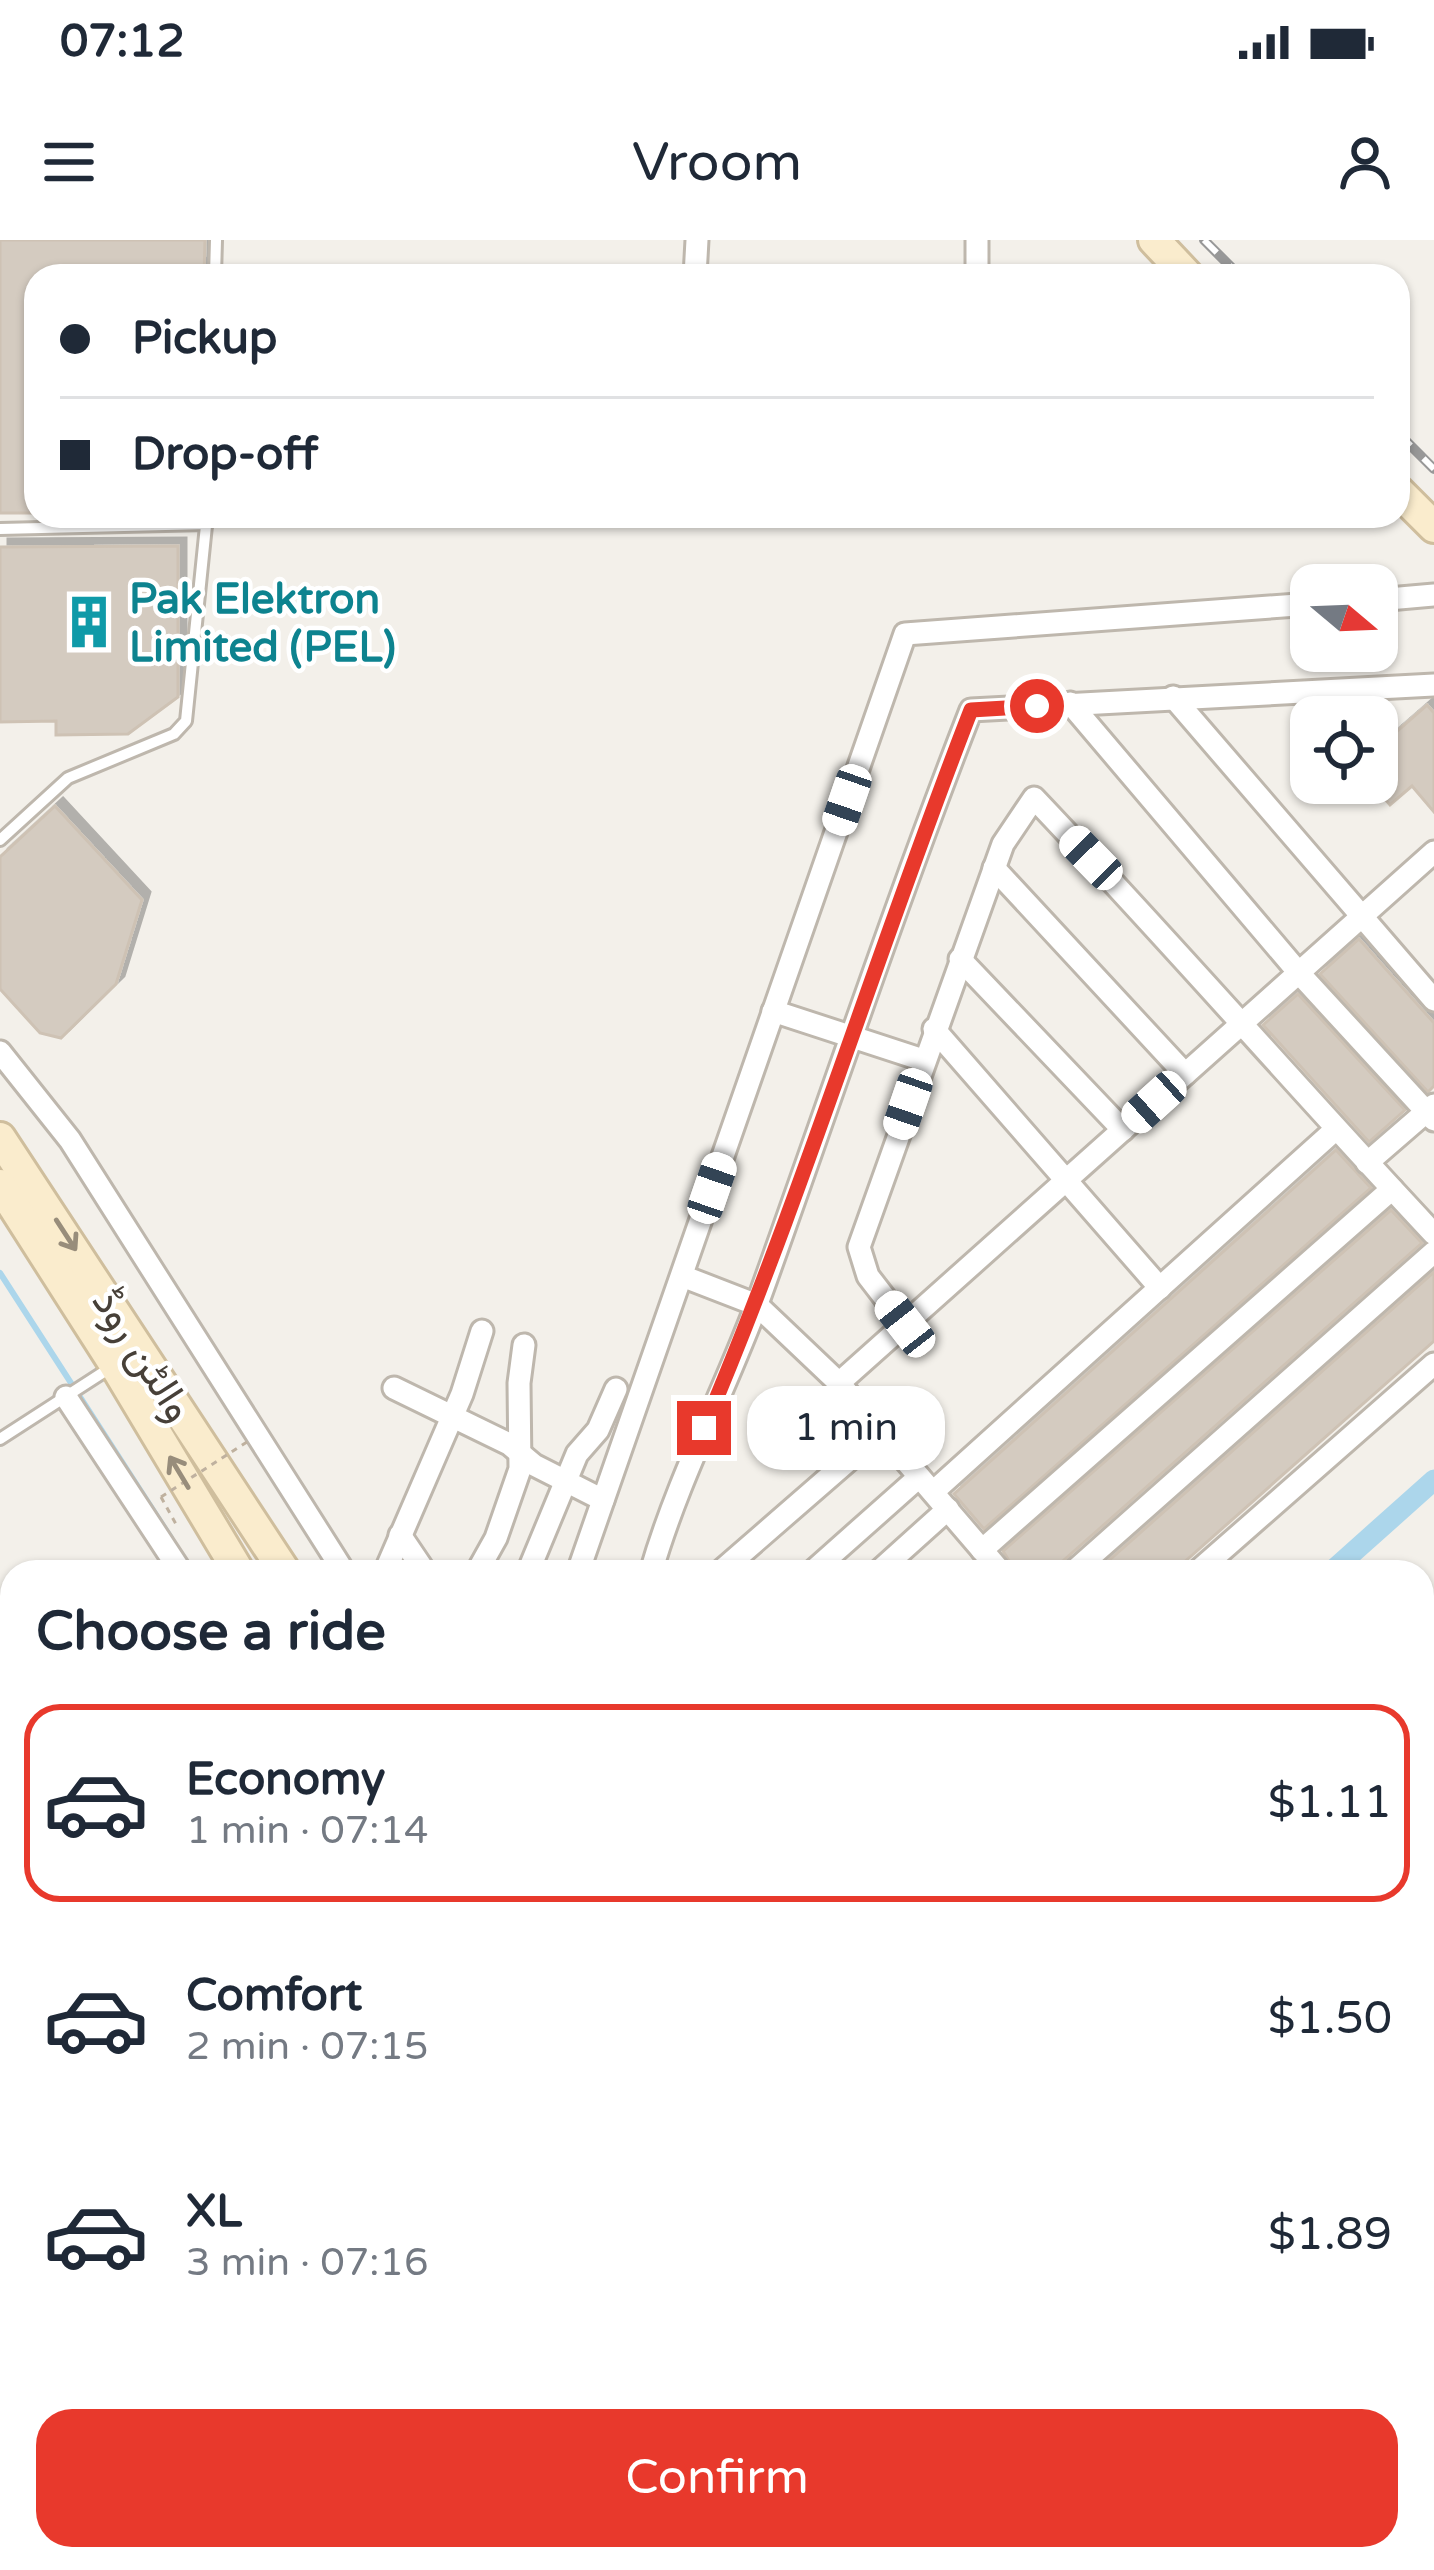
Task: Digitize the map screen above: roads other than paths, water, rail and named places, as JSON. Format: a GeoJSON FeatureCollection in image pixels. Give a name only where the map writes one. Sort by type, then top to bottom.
{"type":"FeatureCollection","features":[{"type":"Feature","properties":{"kind":"main road"},"geometry":{"type":"LineString","coordinates":[[1154,240],[1176,264]]}},
{"type":"Feature","properties":{"kind":"main road"},"geometry":{"type":"LineString","coordinates":[[1410,503],[1434,527]]}},
{"type":"Feature","properties":{"kind":"main road","name":"والٹن روڈ"},"geometry":{"type":"LineString","coordinates":[[0,1138],[277,1560]]}},
{"type":"Feature","properties":{"kind":"main road","name":"والٹن روڈ"},"geometry":{"type":"LineString","coordinates":[[0,1185],[102,1373],[231,1560]]}},
{"type":"Feature","properties":{"kind":"street"},"geometry":{"type":"LineString","coordinates":[[1398,599],[1434,596]]}},
{"type":"Feature","properties":{"kind":"street"},"geometry":{"type":"LineString","coordinates":[[582,1560],[904,634],[1290,606]]}},
{"type":"Feature","properties":{"kind":"street"},"geometry":{"type":"LineString","coordinates":[[654,1560],[669,1510],[757,1304],[921,836],[971,710],[1434,685]]}},
{"type":"Feature","properties":{"kind":"street"},"geometry":{"type":"LineString","coordinates":[[1173,697],[1434,1000]]}},
{"type":"Feature","properties":{"kind":"street"},"geometry":{"type":"LineString","coordinates":[[1070,704],[1299,973],[1431,1112],[1367,1163]]}},
{"type":"Feature","properties":{"kind":"street"},"geometry":{"type":"LineString","coordinates":[[905,1324],[868,1276],[859,1247],[994,868],[1010,830],[1034,798],[1149,918],[1240,1025],[1434,1234]]}},
{"type":"Feature","properties":{"kind":"street"},"geometry":{"type":"LineString","coordinates":[[839,1383],[1434,852]]}},
{"type":"Feature","properties":{"kind":"street"},"geometry":{"type":"LineString","coordinates":[[994,868],[1185,1074]]}},
{"type":"Feature","properties":{"kind":"street"},"geometry":{"type":"LineString","coordinates":[[960,959],[1124,1130]]}},
{"type":"Feature","properties":{"kind":"street"},"geometry":{"type":"LineString","coordinates":[[773,1012],[923,1060]]}},
{"type":"Feature","properties":{"kind":"street"},"geometry":{"type":"LineString","coordinates":[[934,1029],[1160,1288]]}},
{"type":"Feature","properties":{"kind":"street"},"geometry":{"type":"LineString","coordinates":[[0,1052],[70,1140],[336,1560]]}},
{"type":"Feature","properties":{"kind":"street"},"geometry":{"type":"LineString","coordinates":[[830,1560],[933,1493],[1336,1129]]}},
{"type":"Feature","properties":{"kind":"street"},"geometry":{"type":"LineString","coordinates":[[982,1550],[1392,1190]]}},
{"type":"Feature","properties":{"kind":"street"},"geometry":{"type":"LineString","coordinates":[[1087,1560],[1434,1252]]}},
{"type":"Feature","properties":{"kind":"street"},"geometry":{"type":"LineString","coordinates":[[682,1276],[757,1304],[839,1383],[990,1560]]}},
{"type":"Feature","properties":{"kind":"street"},"geometry":{"type":"LineString","coordinates":[[390,1560],[482,1331]]}},
{"type":"Feature","properties":{"kind":"street"},"geometry":{"type":"LineString","coordinates":[[484,1560],[520,1469],[519,1383],[524,1345]]}},
{"type":"Feature","properties":{"kind":"street"},"geometry":{"type":"LineString","coordinates":[[1211,1560],[1434,1364]]}},
{"type":"Feature","properties":{"kind":"street"},"geometry":{"type":"LineString","coordinates":[[394,1388],[509,1444],[566,1484],[603,1500]]}},
{"type":"Feature","properties":{"kind":"street"},"geometry":{"type":"LineString","coordinates":[[534,1560],[577,1454],[598,1430],[616,1389]]}},
{"type":"Feature","properties":{"kind":"street"},"geometry":{"type":"LineString","coordinates":[[60,1401],[173,1560]]}},
{"type":"Feature","properties":{"kind":"street"},"geometry":{"type":"LineString","coordinates":[[734,1560],[881,1432]]}},
{"type":"Feature","properties":{"kind":"street"},"geometry":{"type":"LineString","coordinates":[[886,1560],[933,1493]]}},
{"type":"Feature","properties":{"kind":"street"},"geometry":{"type":"LineString","coordinates":[[400,1535],[417,1560]]}},
{"type":"Feature","properties":{"kind":"lane"},"geometry":{"type":"LineString","coordinates":[[0,840],[68,778],[174,734],[186,721],[206,528]]}},
{"type":"Feature","properties":{"kind":"lane"},"geometry":{"type":"LineString","coordinates":[[0,1439],[102,1373]]}},
{"type":"Feature","properties":{"kind":"waterway"},"geometry":{"type":"LineString","coordinates":[[0,1273],[171,1538]]}},
{"type":"Feature","properties":{"kind":"waterway"},"geometry":{"type":"LineString","coordinates":[[1344,1560],[1434,1480]]}},
{"type":"Feature","properties":{"kind":"railway"},"geometry":{"type":"LineString","coordinates":[[1204,240],[1228,264]]}},
{"type":"Feature","properties":{"kind":"railway"},"geometry":{"type":"LineString","coordinates":[[1410,445],[1434,469]]}},
{"type":"Feature","properties":{"kind":"place","name":"Pak Elektron Limited (PEL)"},"geometry":{"type":"Point","coordinates":[89,622]}}]}
